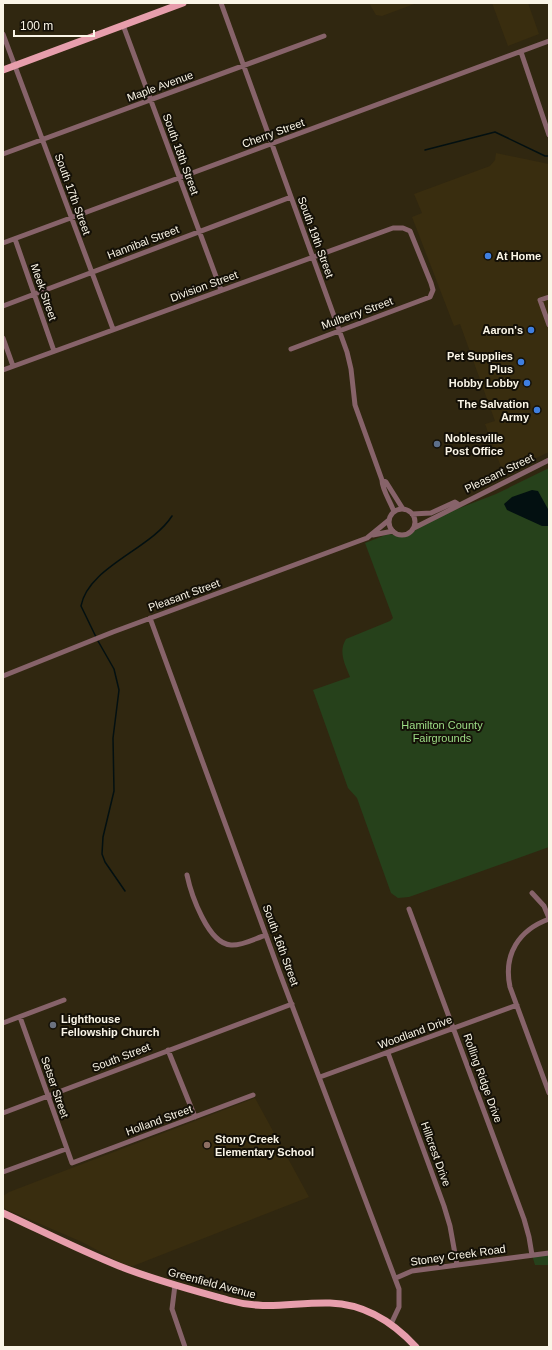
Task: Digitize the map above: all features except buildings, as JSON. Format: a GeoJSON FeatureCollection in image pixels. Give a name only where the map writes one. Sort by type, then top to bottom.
{"type":"FeatureCollection","features":[{"type":"Feature","properties":{"kind":"main road"},"geometry":{"type":"LineString","coordinates":[[3,70],[183,3]]}},
{"type":"Feature","properties":{"kind":"main road","name":"Greenfield Avenue"},"geometry":{"type":"LineString","coordinates":[[3,1213],[119,1266],[175,1285],[230,1301],[259,1306],[339,1303],[374,1313],[390,1324],[416,1347]]}},
{"type":"Feature","properties":{"kind":"street","name":"South 19th Street"},"geometry":{"type":"LineString","coordinates":[[221,3],[312,257],[340,330],[350,363],[355,405],[382,480],[382,485],[391,502],[394,512]]}},
{"type":"Feature","properties":{"kind":"street","name":"South 18th Street"},"geometry":{"type":"LineString","coordinates":[[123,25],[221,290]]}},
{"type":"Feature","properties":{"kind":"street","name":"South 17th Street"},"geometry":{"type":"LineString","coordinates":[[3,34],[113,330]]}},
{"type":"Feature","properties":{"kind":"street","name":"Maple Avenue"},"geometry":{"type":"LineString","coordinates":[[3,154],[324,36]]}},
{"type":"Feature","properties":{"kind":"street","name":"Cherry Street"},"geometry":{"type":"LineString","coordinates":[[3,243],[549,41]]}},
{"type":"Feature","properties":{"kind":"street"},"geometry":{"type":"LineString","coordinates":[[521,52],[549,135]]}},
{"type":"Feature","properties":{"kind":"street","name":"Hannibal Street"},"geometry":{"type":"LineString","coordinates":[[3,306],[291,197]]}},
{"type":"Feature","properties":{"kind":"street","name":"Division Street"},"geometry":{"type":"LineString","coordinates":[[3,370],[312,257],[396,228],[406,228],[412,233],[431,283],[432,290],[430,297]]}},
{"type":"Feature","properties":{"kind":"street","name":"Meek Street"},"geometry":{"type":"LineString","coordinates":[[14,239],[54,351]]}},
{"type":"Feature","properties":{"kind":"street","name":"Mulberry Street"},"geometry":{"type":"LineString","coordinates":[[291,349],[430,297]]}},
{"type":"Feature","properties":{"kind":"street"},"geometry":{"type":"LineString","coordinates":[[549,297],[540,300],[549,325]]}},
{"type":"Feature","properties":{"kind":"street"},"geometry":{"type":"LineString","coordinates":[[3,338],[14,366]]}},
{"type":"Feature","properties":{"kind":"street","name":"Pleasant Street"},"geometry":{"type":"LineString","coordinates":[[414,528],[429,519],[457,507],[458,504],[549,460]]}},
{"type":"Feature","properties":{"kind":"street","name":"South 19th Street"},"geometry":{"type":"LineString","coordinates":[[382,480],[386,482],[403,509]]}},
{"type":"Feature","properties":{"kind":"street","name":"Pleasant Street"},"geometry":{"type":"LineString","coordinates":[[412,514],[425,514],[455,502],[458,504]]}},
{"type":"Feature","properties":{"kind":"street"},"geometry":{"type":"LineString","coordinates":[[403,509],[412,514],[415,519],[414,528],[404,535],[392,531],[389,520],[394,512],[403,509]]}},
{"type":"Feature","properties":{"kind":"street","name":"Pleasant Street"},"geometry":{"type":"LineString","coordinates":[[373,535],[374,531],[389,520]]}},
{"type":"Feature","properties":{"kind":"street","name":"Pleasant Street"},"geometry":{"type":"LineString","coordinates":[[3,676],[150,618],[373,535],[392,531]]}},
{"type":"Feature","properties":{"kind":"street","name":"South 16th Street"},"geometry":{"type":"LineString","coordinates":[[150,618],[266,935],[396,1278]]}},
{"type":"Feature","properties":{"kind":"street"},"geometry":{"type":"LineString","coordinates":[[187,875],[199,910],[214,936],[220,942],[229,945],[236,945],[266,935]]}},
{"type":"Feature","properties":{"kind":"street"},"geometry":{"type":"LineString","coordinates":[[532,893],[544,906],[549,918],[529,929],[512,949],[508,968],[508,979],[549,1093]]}},
{"type":"Feature","properties":{"kind":"street","name":"Rolling Ridge Drive"},"geometry":{"type":"LineString","coordinates":[[409,909],[524,1219],[532,1255]]}},
{"type":"Feature","properties":{"kind":"street"},"geometry":{"type":"LineString","coordinates":[[3,1023],[64,1000]]}},
{"type":"Feature","properties":{"kind":"street","name":"South Street"},"geometry":{"type":"LineString","coordinates":[[3,1112],[292,1004]]}},
{"type":"Feature","properties":{"kind":"street","name":"Woodland Drive"},"geometry":{"type":"LineString","coordinates":[[320,1077],[517,1005]]}},
{"type":"Feature","properties":{"kind":"street","name":"Setser Street"},"geometry":{"type":"LineString","coordinates":[[20,1017],[72,1163]]}},
{"type":"Feature","properties":{"kind":"street"},"geometry":{"type":"LineString","coordinates":[[168,1050],[195,1117]]}},
{"type":"Feature","properties":{"kind":"street","name":"Hillcrest Drive"},"geometry":{"type":"LineString","coordinates":[[388,1053],[444,1206],[450,1226],[457,1265]]}},
{"type":"Feature","properties":{"kind":"street","name":"Holland Street"},"geometry":{"type":"LineString","coordinates":[[72,1163],[253,1095]]}},
{"type":"Feature","properties":{"kind":"street"},"geometry":{"type":"LineString","coordinates":[[3,1172],[66,1149]]}},
{"type":"Feature","properties":{"kind":"street","name":"Stoney Creek Road"},"geometry":{"type":"LineString","coordinates":[[396,1278],[412,1271],[549,1253]]}},
{"type":"Feature","properties":{"kind":"street"},"geometry":{"type":"LineString","coordinates":[[390,1324],[400,1301],[400,1290],[396,1278]]}},
{"type":"Feature","properties":{"kind":"street"},"geometry":{"type":"LineString","coordinates":[[175,1285],[172,1309],[185,1347]]}},
{"type":"Feature","properties":{"kind":"shaded area"},"geometry":{"type":"Polygon","coordinates":[[[369,3],[417,3],[382,16],[376,15],[369,3]]]}},
{"type":"Feature","properties":{"kind":"shaded area"},"geometry":{"type":"Polygon","coordinates":[[[492,3],[528,3],[539,34],[508,46],[492,3]]]}},
{"type":"Feature","properties":{"kind":"shaded area"},"geometry":{"type":"Polygon","coordinates":[[[496,153],[549,164],[549,452],[509,471],[501,467],[485,424],[495,421],[460,324],[454,326],[412,217],[422,213],[414,194],[490,166],[495,160],[496,153]]]}},
{"type":"Feature","properties":{"kind":"shaded area"},"geometry":{"type":"Polygon","coordinates":[[[532,490],[538,491],[548,509],[548,526],[542,526],[507,510],[504,504],[512,497],[532,490]]]}},
{"type":"Feature","properties":{"kind":"shaded area","name":"Stony Creek Elementary School"},"geometry":{"type":"Polygon","coordinates":[[[255,1098],[309,1197],[133,1266],[125,1265],[82,1242],[3,1208],[3,1196],[9,1192],[255,1098]]]}},
{"type":"Feature","properties":{"kind":"green space","name":"Hamilton County Fairgrounds"},"geometry":{"type":"Polygon","coordinates":[[[549,468],[549,847],[409,897],[398,898],[391,893],[357,798],[348,788],[313,690],[350,677],[344,663],[342,653],[346,639],[390,621],[393,618],[365,543],[388,534],[405,536],[411,534],[426,521],[496,494],[549,468]]]}},
{"type":"Feature","properties":{"kind":"green space"},"geometry":{"type":"Polygon","coordinates":[[[549,1253],[549,1265],[535,1265],[532,1255],[549,1253]]]}},
{"type":"Feature","properties":{"kind":"waterway"},"geometry":{"type":"LineString","coordinates":[[425,150],[495,132],[545,156],[549,156]]}},
{"type":"Feature","properties":{"kind":"waterway"},"geometry":{"type":"LineString","coordinates":[[96,637],[81,606],[86,592],[95,580],[107,569],[150,538],[162,528],[172,516]]}},
{"type":"Feature","properties":{"kind":"waterway"},"geometry":{"type":"LineString","coordinates":[[98,641],[114,669],[119,690],[113,738],[114,791],[103,837],[102,854],[105,862],[125,891]]}},
{"type":"Feature","properties":{"kind":"place","name":"At Home"},"geometry":{"type":"Point","coordinates":[488,256]}},
{"type":"Feature","properties":{"kind":"place","name":"Aaron's"},"geometry":{"type":"Point","coordinates":[531,330]}},
{"type":"Feature","properties":{"kind":"place","name":"Pet Supplies Plus"},"geometry":{"type":"Point","coordinates":[521,362]}},
{"type":"Feature","properties":{"kind":"place","name":"Hobby Lobby"},"geometry":{"type":"Point","coordinates":[527,383]}},
{"type":"Feature","properties":{"kind":"place","name":"The Salvation Army"},"geometry":{"type":"Point","coordinates":[537,410]}},
{"type":"Feature","properties":{"kind":"place","name":"Noblesville Post Office"},"geometry":{"type":"Point","coordinates":[437,444]}},
{"type":"Feature","properties":{"kind":"place","name":"Lighthouse Fellowship Church"},"geometry":{"type":"Point","coordinates":[53,1025]}},
{"type":"Feature","properties":{"kind":"place","name":"Stony Creek Elementary School"},"geometry":{"type":"Point","coordinates":[207,1145]}}]}
